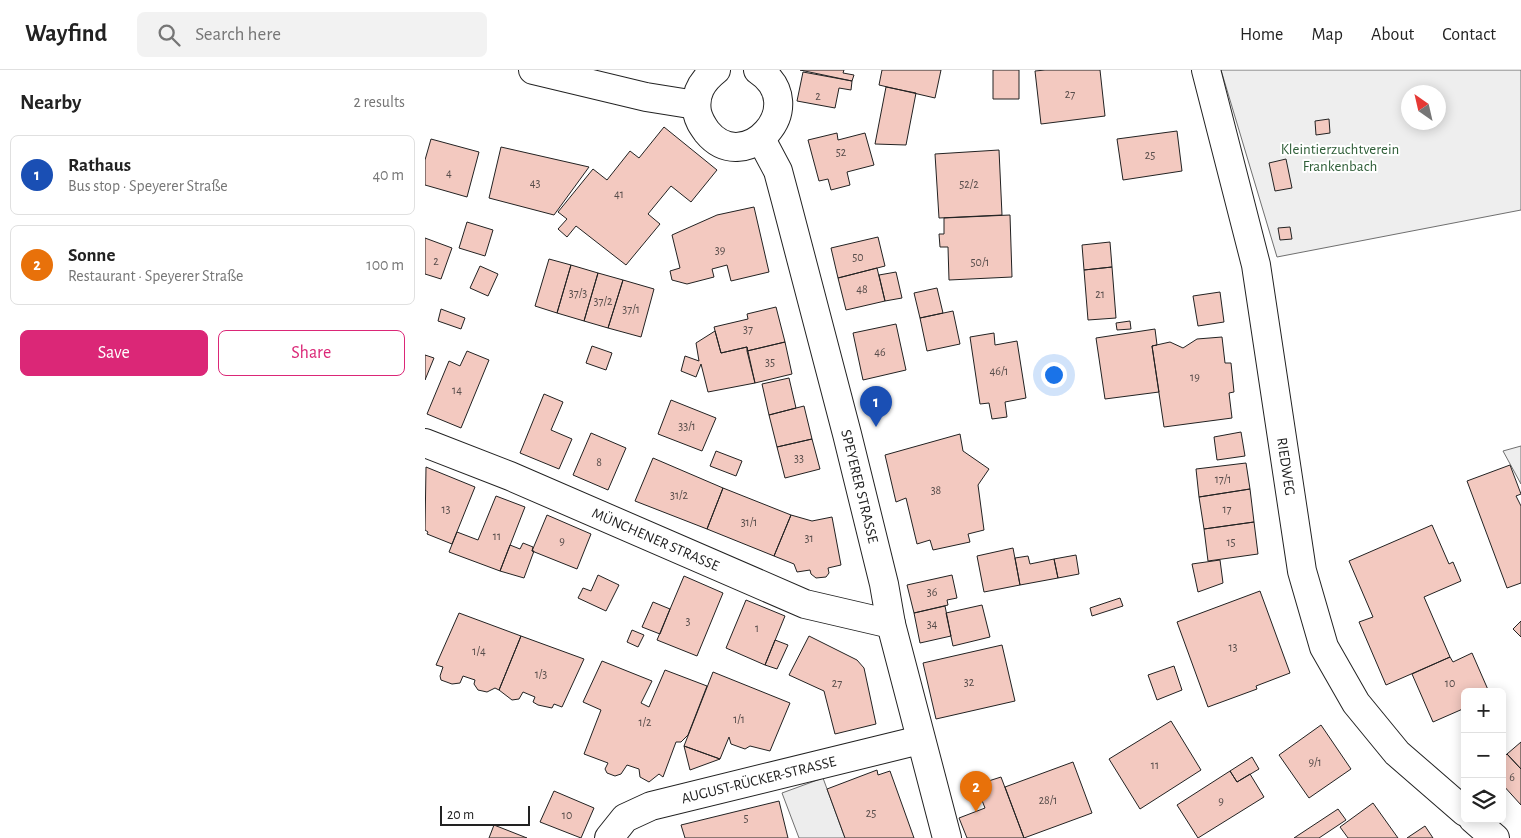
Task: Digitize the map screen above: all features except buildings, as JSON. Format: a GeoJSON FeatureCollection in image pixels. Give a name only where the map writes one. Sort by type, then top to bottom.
{"type":"FeatureCollection","features":[{"type":"Feature","properties":{"kind":"street"},"geometry":{"type":"LineString","coordinates":[[533,70],[646,97],[696,105]]}},
{"type":"Feature","properties":{"kind":"street"},"geometry":{"type":"LineString","coordinates":[[716,70],[706,78],[699,90],[696,105],[699,122],[713,139],[725,145],[738,147],[752,144],[761,139],[775,121],[778,100],[773,84],[758,70]]}},
{"type":"Feature","properties":{"kind":"street","name":"RIEDWEG"},"geometry":{"type":"LineString","coordinates":[[1207,70],[1256,264],[1302,571],[1324,647],[1356,703],[1397,754],[1461,809]]}},
{"type":"Feature","properties":{"kind":"street","name":"SPEYERER STRASSE"},"geometry":{"type":"LineString","coordinates":[[761,139],[778,171],[847,434],[884,584],[891,624],[947,838]]}},
{"type":"Feature","properties":{"kind":"street","name":"MÜNCHENER STRASSE"},"geometry":{"type":"LineString","coordinates":[[425,443],[510,476],[805,604],[891,624]]}},
{"type":"Feature","properties":{"kind":"street","name":"AUGUST-RÜCKER-STRASSE"},"geometry":{"type":"LineString","coordinates":[[609,838],[625,818],[651,806],[920,740]]}},
{"type":"Feature","properties":{"kind":"street"},"geometry":{"type":"LineString","coordinates":[[1478,823],[1495,838]]}},
{"type":"Feature","properties":{"kind":"green space","name":"Kleintierzuchtverein Frankenbach"},"geometry":{"type":"Polygon","coordinates":[[[1221,70],[1521,70],[1521,210],[1277,257],[1221,70]]]}},
{"type":"Feature","properties":{"kind":"green space"},"geometry":{"type":"Polygon","coordinates":[[[1521,446],[1521,484],[1503,451],[1521,446]]]}},
{"type":"Feature","properties":{"kind":"shaded area"},"geometry":{"type":"Polygon","coordinates":[[[823,778],[845,838],[799,838],[782,793],[823,778]]]}},
{"type":"Feature","properties":{"kind":"place","name":"Rathaus"},"geometry":{"type":"Point","coordinates":[876,427]}},
{"type":"Feature","properties":{"kind":"place","name":"Sonne"},"geometry":{"type":"Point","coordinates":[976,812]}}]}
